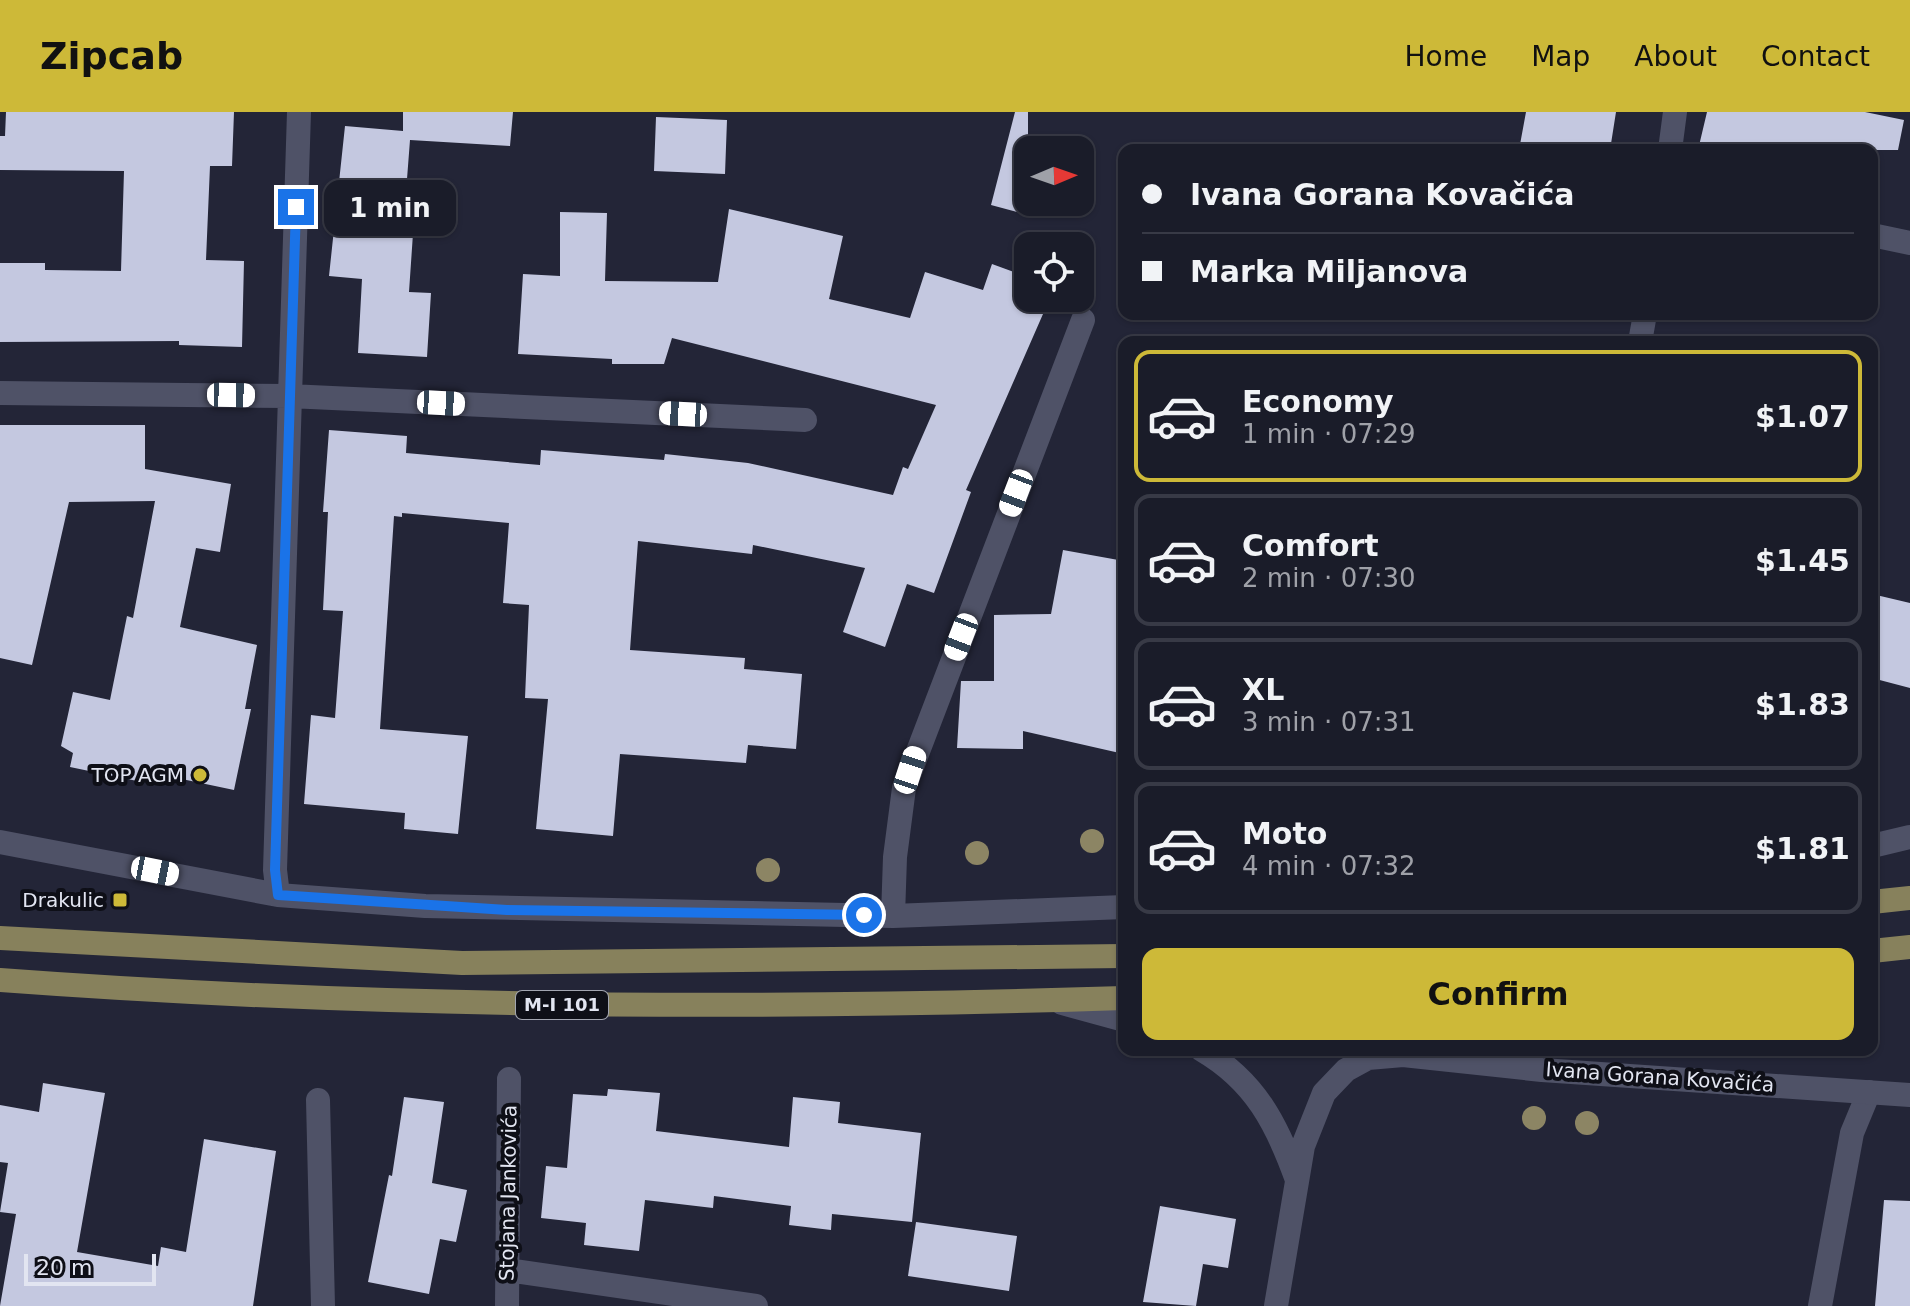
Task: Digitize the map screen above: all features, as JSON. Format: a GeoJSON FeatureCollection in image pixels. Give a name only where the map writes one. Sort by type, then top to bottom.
{"type":"FeatureCollection","features":[{"type":"Feature","properties":{"kind":"main road"},"geometry":{"type":"LineString","coordinates":[[1878,901],[1910,898]]}},
{"type":"Feature","properties":{"kind":"main road","name":"M-I 101"},"geometry":{"type":"LineString","coordinates":[[0,938],[462,963],[1118,956]]}},
{"type":"Feature","properties":{"kind":"main road"},"geometry":{"type":"LineString","coordinates":[[1878,950],[1910,947]]}},
{"type":"Feature","properties":{"kind":"main road","name":"M-I 101"},"geometry":{"type":"LineString","coordinates":[[0,980],[173,993],[475,1004],[675,1006],[1118,998]]}},
{"type":"Feature","properties":{"kind":"street"},"geometry":{"type":"LineString","coordinates":[[278,895],[275,870],[299,112]]}},
{"type":"Feature","properties":{"kind":"street"},"geometry":{"type":"LineString","coordinates":[[1671,144],[1675,112]]}},
{"type":"Feature","properties":{"kind":"street"},"geometry":{"type":"LineString","coordinates":[[1878,236],[1910,243]]}},
{"type":"Feature","properties":{"kind":"street"},"geometry":{"type":"LineString","coordinates":[[893,916],[895,857],[904,788],[1083,320]]}},
{"type":"Feature","properties":{"kind":"street"},"geometry":{"type":"LineString","coordinates":[[0,393],[289,396],[805,420]]}},
{"type":"Feature","properties":{"kind":"street"},"geometry":{"type":"LineString","coordinates":[[1878,845],[1910,837]]}},
{"type":"Feature","properties":{"kind":"street"},"geometry":{"type":"LineString","coordinates":[[0,842],[278,895],[507,910],[893,916],[1118,907]]}},
{"type":"Feature","properties":{"kind":"street"},"geometry":{"type":"LineString","coordinates":[[1052,1000],[1118,1018]]}},
{"type":"Feature","properties":{"kind":"street"},"geometry":{"type":"LineString","coordinates":[[1210,1056],[1241,1079],[1276,1123],[1297,1182]]}},
{"type":"Feature","properties":{"kind":"street","name":"Ivana Gorana Kovačića"},"geometry":{"type":"LineString","coordinates":[[1276,1306],[1303,1146],[1324,1093],[1346,1070],[1368,1058],[1391,1056]]}},
{"type":"Feature","properties":{"kind":"street","name":"Ivana Gorana Kovačića"},"geometry":{"type":"LineString","coordinates":[[1412,1056],[1542,1070],[1910,1095]]}},
{"type":"Feature","properties":{"kind":"street","name":"Stojana Jankovića"},"geometry":{"type":"LineString","coordinates":[[507,1306],[509,1079]]}},
{"type":"Feature","properties":{"kind":"street"},"geometry":{"type":"LineString","coordinates":[[1820,1306],[1852,1133],[1869,1092]]}},
{"type":"Feature","properties":{"kind":"street"},"geometry":{"type":"LineString","coordinates":[[318,1100],[323,1306]]}},
{"type":"Feature","properties":{"kind":"street"},"geometry":{"type":"LineString","coordinates":[[507,1270],[756,1306]]}},
{"type":"Feature","properties":{"kind":"building"},"geometry":{"type":"Polygon","coordinates":[[[6,112],[234,112],[232,166],[210,166],[206,260],[244,261],[242,347],[179,345],[179,341],[0,342],[0,263],[45,263],[45,270],[121,271],[124,171],[0,170],[0,136],[5,136],[6,112]]]}},
{"type":"Feature","properties":{"kind":"building"},"geometry":{"type":"Polygon","coordinates":[[[403,112],[513,112],[510,146],[410,140],[404,218],[414,219],[409,292],[431,293],[427,357],[358,353],[362,279],[329,276],[345,126],[403,131],[403,112]]]}},
{"type":"Feature","properties":{"kind":"building"},"geometry":{"type":"Polygon","coordinates":[[[1015,112],[1028,112],[1028,136],[1014,136],[1014,211],[991,205],[1015,112]]]}},
{"type":"Feature","properties":{"kind":"building"},"geometry":{"type":"Polygon","coordinates":[[[1526,112],[1616,112],[1611,144],[1520,144],[1526,112]]]}},
{"type":"Feature","properties":{"kind":"building"},"geometry":{"type":"Polygon","coordinates":[[[1707,112],[1865,112],[1904,120],[1898,150],[1878,150],[1878,144],[1699,144],[1707,112]]]}},
{"type":"Feature","properties":{"kind":"building"},"geometry":{"type":"Polygon","coordinates":[[[656,117],[727,120],[725,174],[654,171],[656,117]]]}},
{"type":"Feature","properties":{"kind":"building"},"geometry":{"type":"Polygon","coordinates":[[[729,209],[843,236],[829,299],[910,318],[925,272],[983,290],[992,264],[1014,272],[1014,312],[1044,312],[966,490],[971,492],[934,593],[907,584],[885,647],[843,632],[865,568],[753,545],[752,554],[638,541],[630,650],[745,658],[744,669],[802,674],[796,749],[748,745],[746,763],[620,754],[613,836],[536,829],[548,699],[525,698],[529,605],[503,603],[509,523],[402,513],[402,517],[394,516],[380,729],[468,736],[458,834],[404,829],[405,813],[304,804],[311,715],[335,718],[343,611],[323,610],[328,512],[323,512],[329,430],[407,436],[406,453],[540,465],[541,450],[664,460],[665,454],[748,463],[893,495],[903,467],[908,469],[936,405],[672,338],[664,364],[612,364],[612,359],[518,354],[523,274],[560,276],[560,212],[607,213],[605,281],[718,282],[729,209]]]}},
{"type":"Feature","properties":{"kind":"building"},"geometry":{"type":"Polygon","coordinates":[[[0,425],[145,425],[145,469],[231,484],[220,552],[196,548],[180,627],[257,645],[245,709],[251,709],[234,790],[139,770],[137,781],[70,767],[73,753],[61,746],[73,692],[110,700],[127,616],[133,618],[155,501],[69,502],[32,665],[0,658],[0,425]]]}},
{"type":"Feature","properties":{"kind":"building"},"geometry":{"type":"Polygon","coordinates":[[[1063,550],[1118,560],[1118,753],[1023,731],[1023,749],[957,748],[961,681],[994,681],[994,615],[1051,614],[1063,550]]]}},
{"type":"Feature","properties":{"kind":"building"},"geometry":{"type":"Polygon","coordinates":[[[1878,595],[1910,603],[1910,688],[1878,680],[1878,595]]]}},
{"type":"Feature","properties":{"kind":"building"},"geometry":{"type":"Polygon","coordinates":[[[43,1083],[105,1093],[77,1252],[158,1266],[161,1247],[186,1252],[204,1139],[276,1151],[253,1306],[0,1306],[16,1214],[0,1212],[8,1163],[0,1162],[0,1105],[39,1112],[43,1083]]]}},
{"type":"Feature","properties":{"kind":"building"},"geometry":{"type":"Polygon","coordinates":[[[608,1089],[660,1093],[656,1131],[789,1147],[793,1097],[840,1102],[838,1123],[921,1133],[912,1222],[832,1214],[831,1230],[789,1225],[791,1206],[714,1196],[713,1208],[645,1200],[639,1251],[584,1245],[586,1223],[541,1218],[546,1166],[567,1168],[573,1094],[607,1096],[608,1089]]]}},
{"type":"Feature","properties":{"kind":"building"},"geometry":{"type":"Polygon","coordinates":[[[404,1097],[444,1102],[432,1183],[467,1190],[456,1242],[440,1239],[429,1294],[368,1282],[389,1175],[392,1176],[404,1097]]]}},
{"type":"Feature","properties":{"kind":"building"},"geometry":{"type":"Polygon","coordinates":[[[1884,1200],[1910,1201],[1910,1306],[1875,1306],[1884,1200]]]}},
{"type":"Feature","properties":{"kind":"building"},"geometry":{"type":"Polygon","coordinates":[[[1160,1206],[1236,1219],[1228,1268],[1203,1264],[1196,1306],[1143,1302],[1160,1206]]]}},
{"type":"Feature","properties":{"kind":"building"},"geometry":{"type":"Polygon","coordinates":[[[916,1222],[1017,1236],[1009,1291],[908,1276],[916,1222]]]}},
{"type":"Feature","properties":{"kind":"place","name":"TOP AGM"},"geometry":{"type":"Point","coordinates":[200,775]}},
{"type":"Feature","properties":{"kind":"place","name":"Drakulic"},"geometry":{"type":"Point","coordinates":[120,900]}},
{"type":"Feature","properties":{"kind":"route"},"geometry":{"type":"LineString","coordinates":[[296,207],[275,870],[278,895],[507,910],[864,915]]}}]}
